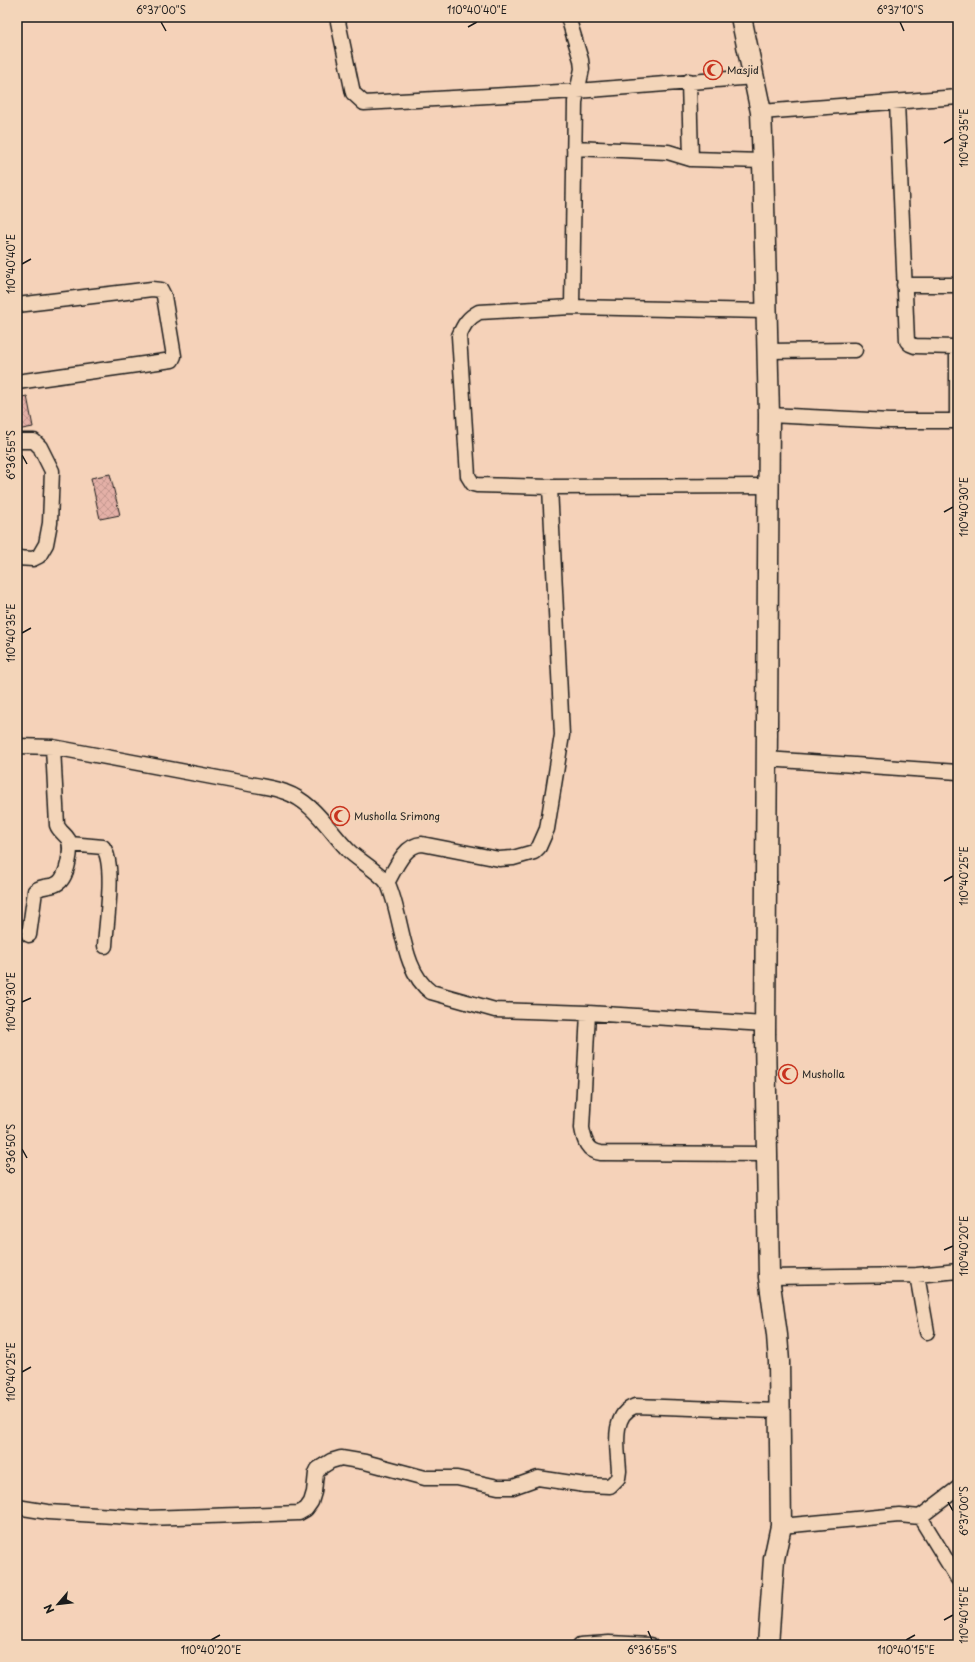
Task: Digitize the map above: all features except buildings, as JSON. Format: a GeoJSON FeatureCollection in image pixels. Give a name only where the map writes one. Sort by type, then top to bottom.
{"type":"FeatureCollection","features":[{"type":"Feature","properties":{"kind":"street"},"geometry":{"type":"LineString","coordinates":[[337,17],[353,94],[364,103],[577,91],[754,77]]}},
{"type":"Feature","properties":{"kind":"street"},"geometry":{"type":"LineString","coordinates":[[568,17],[581,60],[582,69],[575,102],[572,307]]}},
{"type":"Feature","properties":{"kind":"street"},"geometry":{"type":"LineString","coordinates":[[741,17],[761,112],[768,351],[769,415],[765,1024],[769,1277],[777,1335],[781,1526],[774,1559],[768,1645]]}},
{"type":"Feature","properties":{"kind":"street"},"geometry":{"type":"LineString","coordinates":[[690,82],[691,159]]}},
{"type":"Feature","properties":{"kind":"street"},"geometry":{"type":"LineString","coordinates":[[761,112],[958,97]]}},
{"type":"Feature","properties":{"kind":"street"},"geometry":{"type":"LineString","coordinates":[[769,415],[890,421],[957,421],[957,349],[954,347],[915,346],[908,343],[904,285],[897,102]]}},
{"type":"Feature","properties":{"kind":"street"},"geometry":{"type":"LineString","coordinates":[[574,148],[668,152],[691,159],[763,161]]}},
{"type":"Feature","properties":{"kind":"street"},"geometry":{"type":"LineString","coordinates":[[904,285],[958,285]]}},
{"type":"Feature","properties":{"kind":"street"},"geometry":{"type":"LineString","coordinates":[[17,305],[152,289],[161,290],[164,296],[174,356],[172,360],[17,382]]}},
{"type":"Feature","properties":{"kind":"street"},"geometry":{"type":"LineString","coordinates":[[766,311],[572,307],[479,312],[470,317],[464,324],[459,336],[468,471],[471,480],[477,485],[550,487],[768,486]]}},
{"type":"Feature","properties":{"kind":"street"},"geometry":{"type":"LineString","coordinates":[[768,351],[855,350]]}},
{"type":"Feature","properties":{"kind":"street"},"geometry":{"type":"LineString","coordinates":[[17,441],[34,441],[40,447],[52,471],[50,523],[46,544],[39,556],[33,559],[17,558]]}},
{"type":"Feature","properties":{"kind":"street"},"geometry":{"type":"LineString","coordinates":[[387,883],[406,852],[416,845],[422,844],[499,859],[513,858],[534,852],[539,847],[547,829],[562,735],[550,487]]}},
{"type":"Feature","properties":{"kind":"street"},"geometry":{"type":"LineString","coordinates":[[17,746],[53,746],[286,792],[305,802],[319,815],[349,851],[387,883],[397,911],[404,943],[413,970],[424,987],[431,992],[495,1010],[588,1013],[765,1024]]}},
{"type":"Feature","properties":{"kind":"street"},"geometry":{"type":"LineString","coordinates":[[29,935],[35,891],[44,885],[57,884],[63,880],[67,872],[70,844],[67,838],[60,832],[57,825],[53,746]]}},
{"type":"Feature","properties":{"kind":"street"},"geometry":{"type":"LineString","coordinates":[[766,759],[958,772]]}},
{"type":"Feature","properties":{"kind":"street"},"geometry":{"type":"LineString","coordinates":[[70,844],[103,847],[106,853],[110,869],[105,946]]}},
{"type":"Feature","properties":{"kind":"street"},"geometry":{"type":"LineString","coordinates":[[588,1013],[582,1128],[584,1140],[591,1149],[601,1153],[767,1154]]}},
{"type":"Feature","properties":{"kind":"street"},"geometry":{"type":"LineString","coordinates":[[769,1277],[917,1275],[958,1271]]}},
{"type":"Feature","properties":{"kind":"street"},"geometry":{"type":"LineString","coordinates":[[917,1275],[927,1332]]}},
{"type":"Feature","properties":{"kind":"street"},"geometry":{"type":"LineString","coordinates":[[17,1507],[48,1512],[147,1518],[299,1513],[306,1509],[311,1502],[318,1469],[331,1461],[341,1458],[365,1462],[425,1478],[457,1478],[498,1488],[513,1487],[538,1478],[585,1485],[610,1486],[618,1478],[619,1471],[618,1427],[622,1415],[635,1406],[779,1411]]}},
{"type":"Feature","properties":{"kind":"street"},"geometry":{"type":"LineString","coordinates":[[781,1526],[899,1515],[920,1517],[958,1488]]}},
{"type":"Feature","properties":{"kind":"street"},"geometry":{"type":"LineString","coordinates":[[920,1517],[958,1579]]}},
{"type":"Feature","properties":{"kind":"street"},"geometry":{"type":"LineString","coordinates":[[580,1645],[609,1643],[650,1645]]}},
{"type":"Feature","properties":{"kind":"place","name":"Masjid"},"geometry":{"type":"Point","coordinates":[713,70]}},
{"type":"Feature","properties":{"kind":"place","name":"Musholla Srimong"},"geometry":{"type":"Point","coordinates":[340,816]}},
{"type":"Feature","properties":{"kind":"place","name":"Musholla"},"geometry":{"type":"Point","coordinates":[788,1074]}}]}
